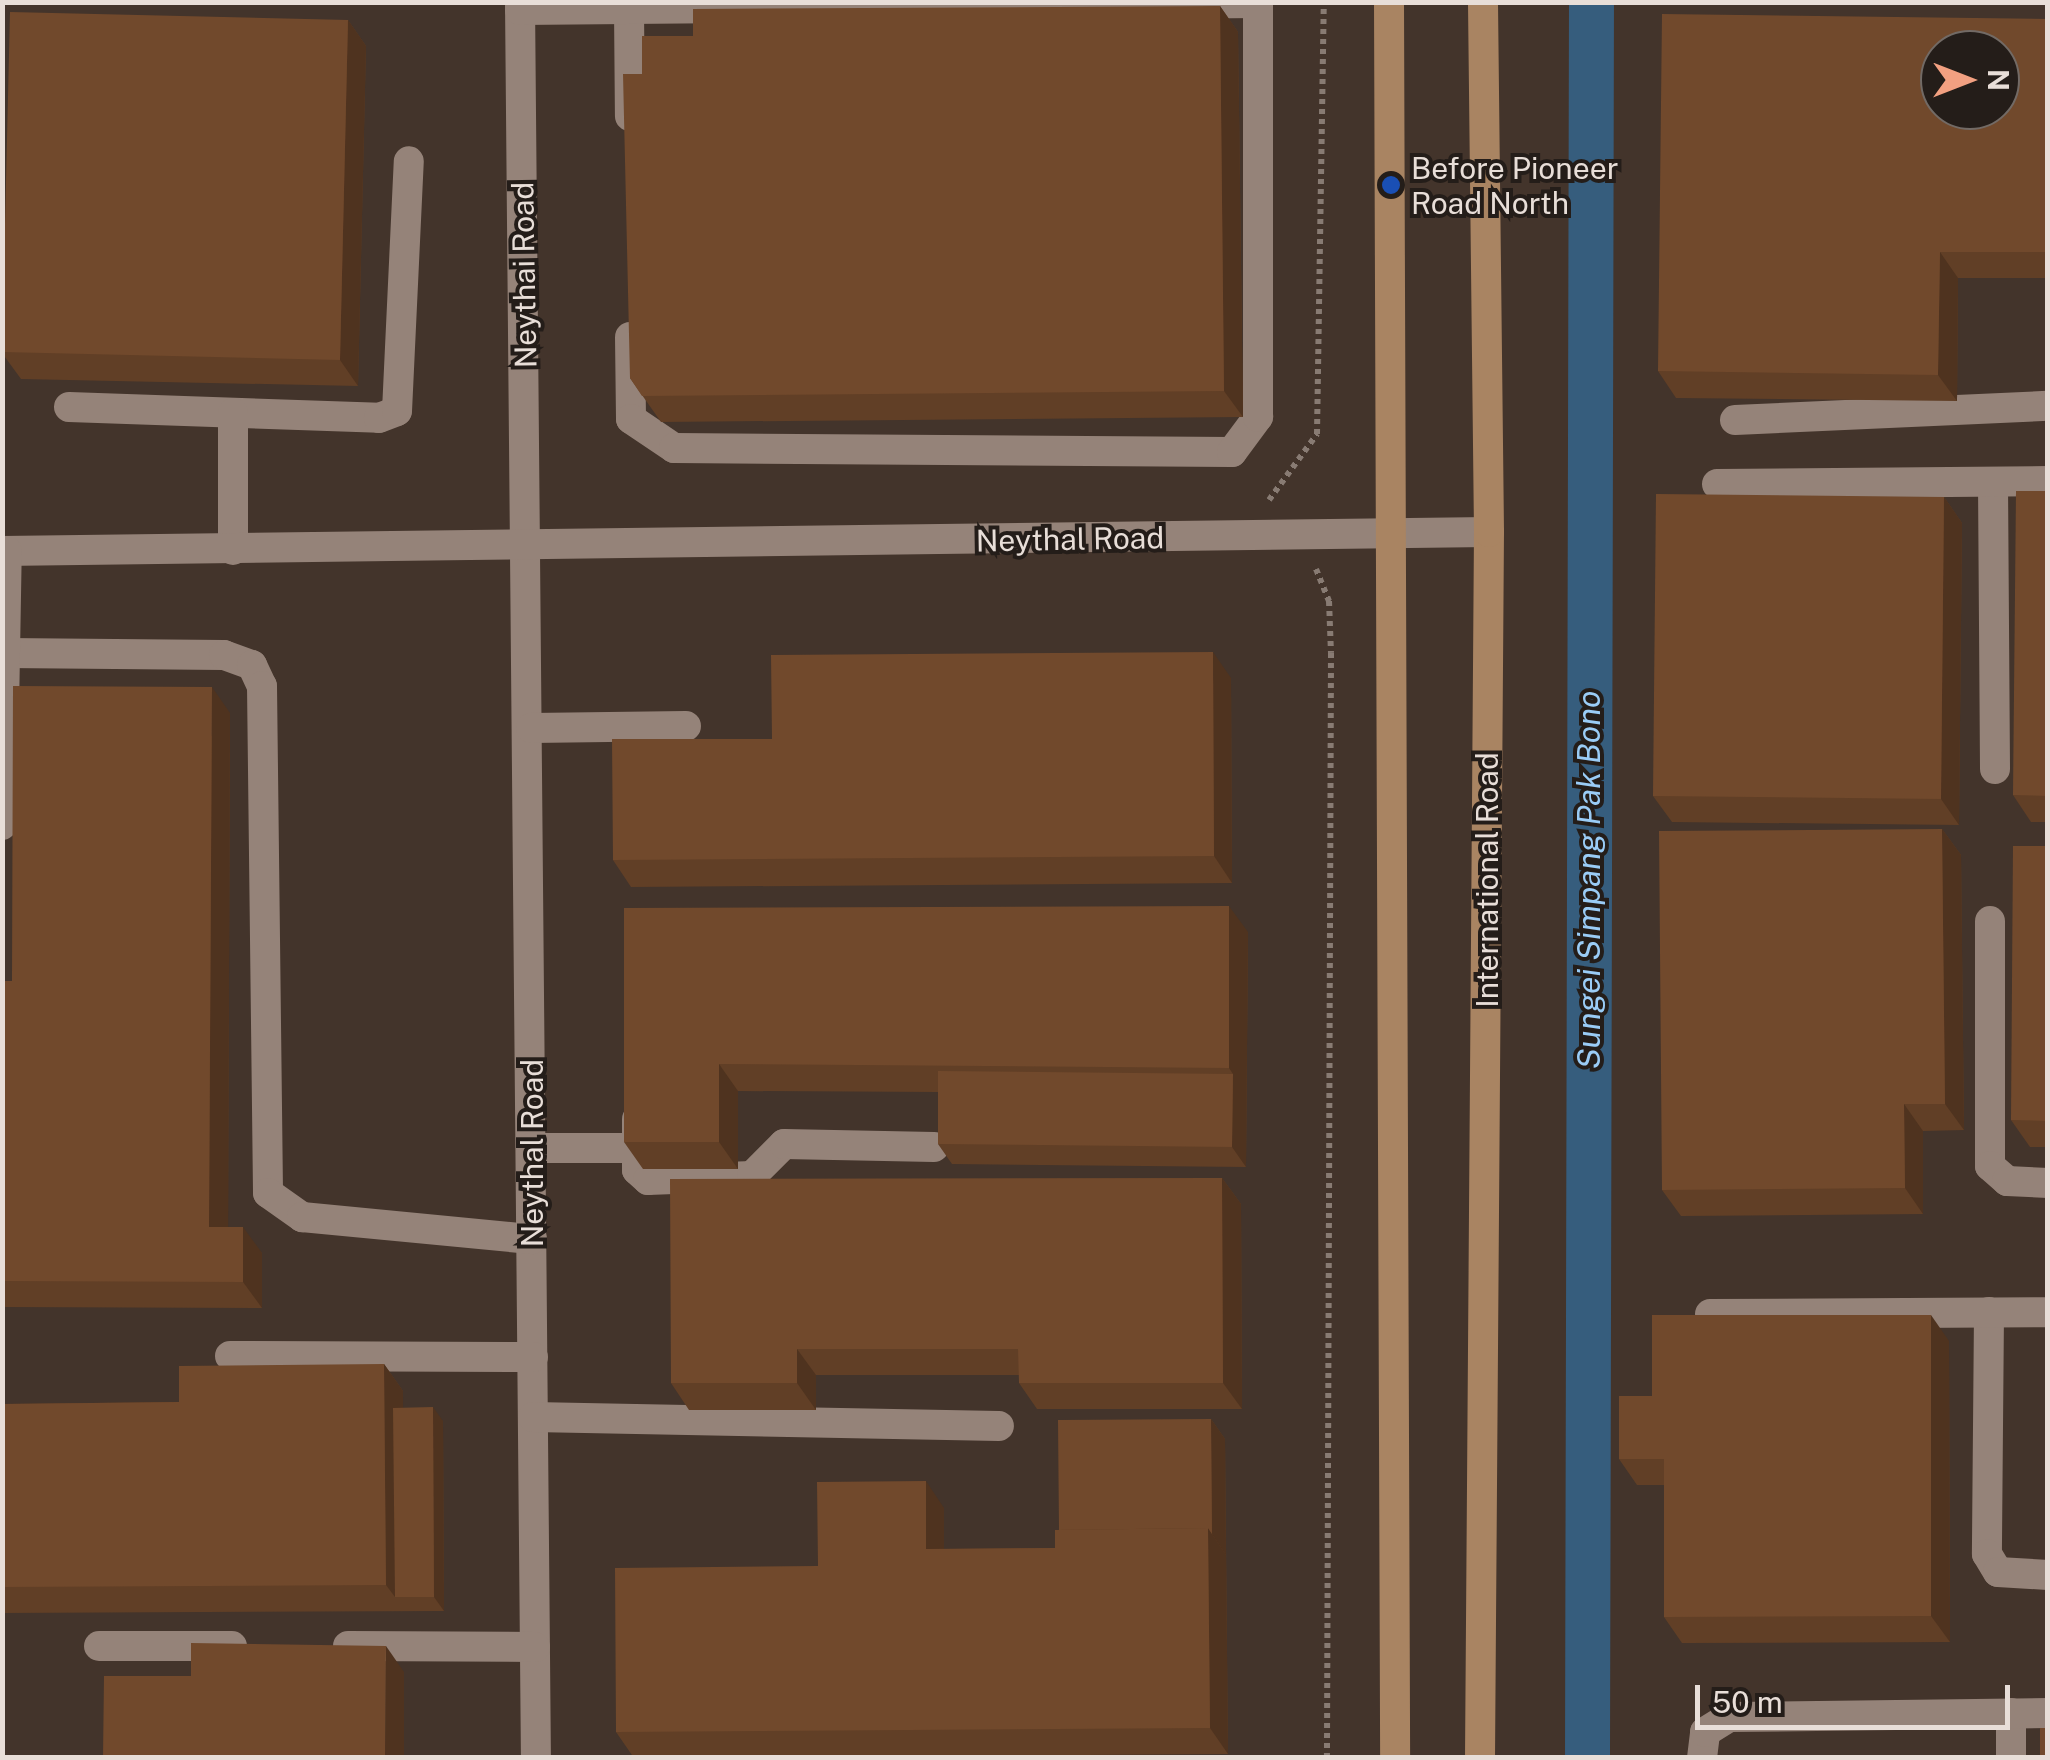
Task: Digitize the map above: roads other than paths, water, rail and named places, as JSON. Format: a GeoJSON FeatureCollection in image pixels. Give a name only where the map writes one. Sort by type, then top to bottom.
{"type":"FeatureCollection","features":[{"type":"Feature","properties":{"kind":"main road"},"geometry":{"type":"LineString","coordinates":[[1389,2],[1395,1758]]}},
{"type":"Feature","properties":{"kind":"main road","name":"International Road"},"geometry":{"type":"LineString","coordinates":[[1480,1758],[1490,532],[1483,2]]}},
{"type":"Feature","properties":{"kind":"street"},"geometry":{"type":"LineString","coordinates":[[520,6],[1258,3],[1258,417],[1232,452],[674,448],[632,419],[630,296]]}},
{"type":"Feature","properties":{"kind":"street","name":"Neythai Road"},"geometry":{"type":"LineString","coordinates":[[520,6],[531,548]]}},
{"type":"Feature","properties":{"kind":"street"},"geometry":{"type":"LineString","coordinates":[[630,142],[645,6]]}},
{"type":"Feature","properties":{"kind":"street"},"geometry":{"type":"LineString","coordinates":[[70,407],[378,418],[404,402],[409,162]]}},
{"type":"Feature","properties":{"kind":"street"},"geometry":{"type":"LineString","coordinates":[[1734,420],[2048,406]]}},
{"type":"Feature","properties":{"kind":"street"},"geometry":{"type":"LineString","coordinates":[[233,413],[233,550]]}},
{"type":"Feature","properties":{"kind":"street"},"geometry":{"type":"LineString","coordinates":[[1993,482],[1995,769]]}},
{"type":"Feature","properties":{"kind":"street"},"geometry":{"type":"LineString","coordinates":[[1717,484],[2048,482]]}},
{"type":"Feature","properties":{"kind":"street","name":"Neythal Road"},"geometry":{"type":"LineString","coordinates":[[5,551],[531,548],[1490,532]]}},
{"type":"Feature","properties":{"kind":"street","name":"Neythal Road"},"geometry":{"type":"LineString","coordinates":[[531,548],[536,1758]]}},
{"type":"Feature","properties":{"kind":"street"},"geometry":{"type":"LineString","coordinates":[[2,824],[5,551]]}},
{"type":"Feature","properties":{"kind":"street"},"geometry":{"type":"LineString","coordinates":[[6,653],[224,655],[252,665],[262,686],[268,1193],[302,1217],[532,1239]]}},
{"type":"Feature","properties":{"kind":"street"},"geometry":{"type":"LineString","coordinates":[[531,728],[686,726]]}},
{"type":"Feature","properties":{"kind":"street"},"geometry":{"type":"LineString","coordinates":[[1990,921],[1990,1166],[2007,1180],[2048,1183]]}},
{"type":"Feature","properties":{"kind":"street"},"geometry":{"type":"LineString","coordinates":[[637,1093],[637,1170],[648,1180],[752,1176],[784,1144],[934,1147]]}},
{"type":"Feature","properties":{"kind":"street"},"geometry":{"type":"LineString","coordinates":[[531,1148],[637,1148]]}},
{"type":"Feature","properties":{"kind":"street"},"geometry":{"type":"LineString","coordinates":[[1990,1312],[1987,1554],[1998,1572],[2048,1574]]}},
{"type":"Feature","properties":{"kind":"street"},"geometry":{"type":"LineString","coordinates":[[1710,1314],[2048,1312]]}},
{"type":"Feature","properties":{"kind":"street"},"geometry":{"type":"LineString","coordinates":[[230,1356],[533,1357]]}},
{"type":"Feature","properties":{"kind":"street"},"geometry":{"type":"LineString","coordinates":[[533,1418],[999,1426]]}},
{"type":"Feature","properties":{"kind":"street"},"geometry":{"type":"LineString","coordinates":[[99,1646],[258,1646]]}},
{"type":"Feature","properties":{"kind":"street"},"geometry":{"type":"LineString","coordinates":[[317,1646],[535,1647]]}},
{"type":"Feature","properties":{"kind":"street"},"geometry":{"type":"LineString","coordinates":[[2011,1713],[2012,1758]]}},
{"type":"Feature","properties":{"kind":"street"},"geometry":{"type":"LineString","coordinates":[[1702,1758],[1704,1732],[1729,1717],[2048,1713]]}},
{"type":"Feature","properties":{"kind":"waterway","name":"Sungei Simpang Pak Bono"},"geometry":{"type":"LineString","coordinates":[[1587,1758],[1591,2]]}},
{"type":"Feature","properties":{"kind":"place","name":"Before Pioneer Road North"},"geometry":{"type":"Point","coordinates":[1391,185]}}]}
